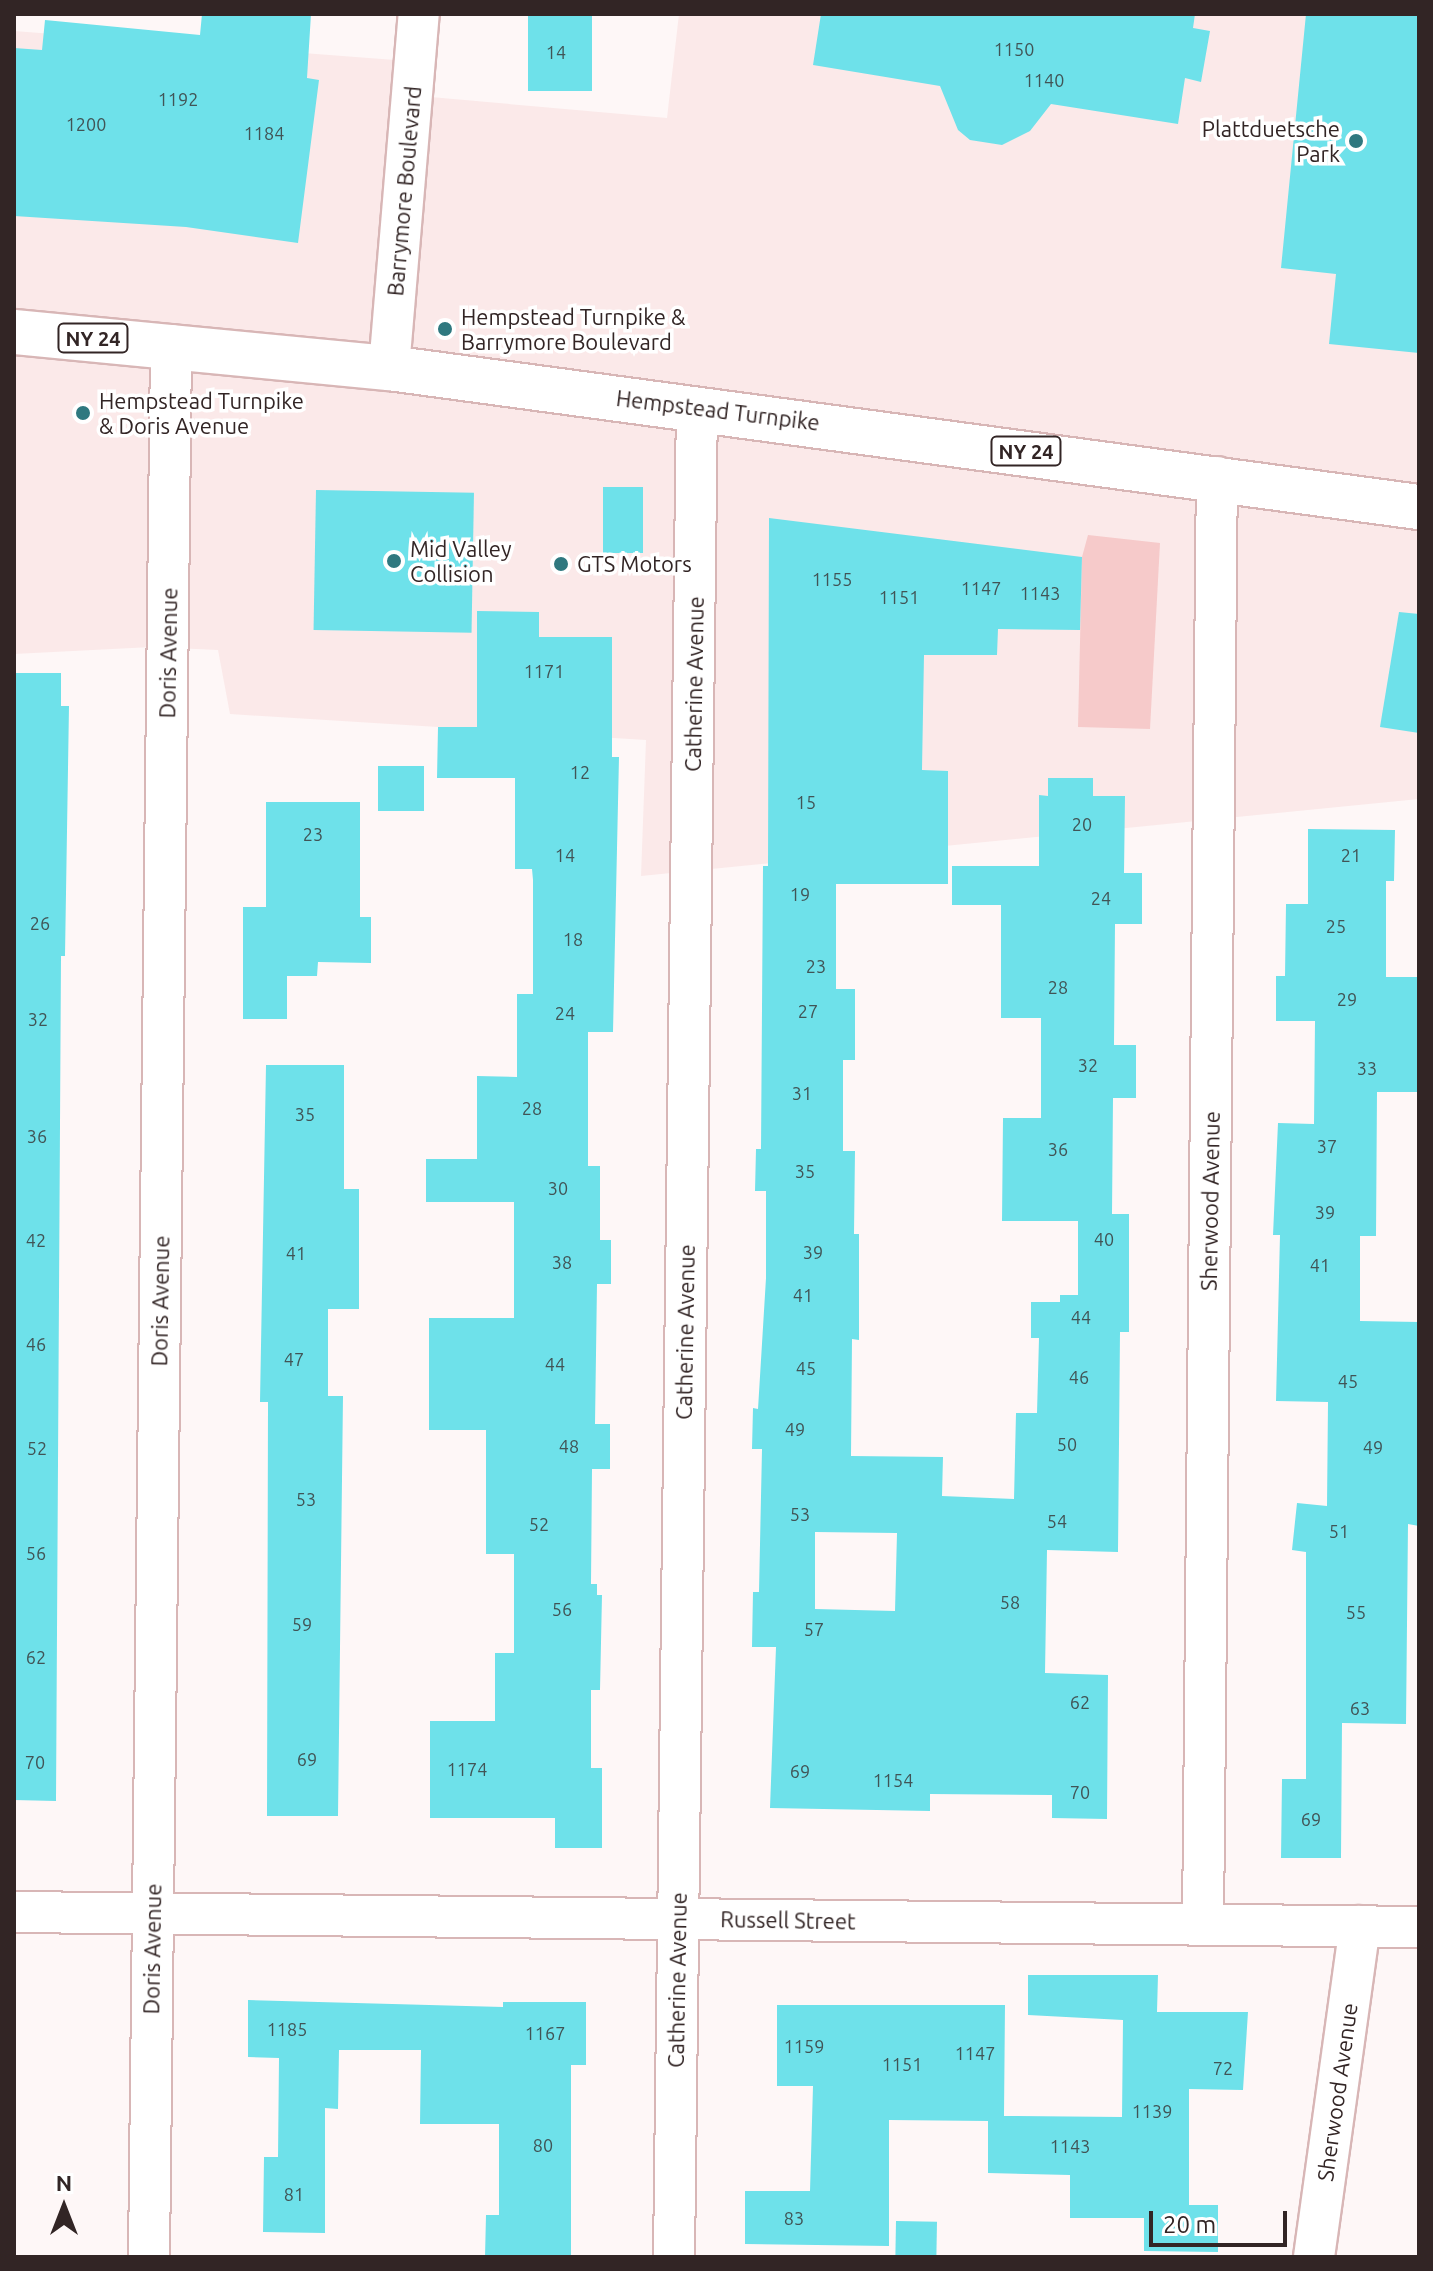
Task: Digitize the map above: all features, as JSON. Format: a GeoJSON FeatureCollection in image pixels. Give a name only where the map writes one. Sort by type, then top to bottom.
{"type":"FeatureCollection","features":[{"type":"Feature","properties":{"kind":"main road","name":"Hempstead Turnpike"},"geometry":{"type":"LineString","coordinates":[[14,332],[389,368],[1217,477],[1419,507]]}},
{"type":"Feature","properties":{"kind":"street","name":"Barrymore Boulevard"},"geometry":{"type":"LineString","coordinates":[[389,368],[419,14]]}},
{"type":"Feature","properties":{"kind":"street","name":"Doris Avenue"},"geometry":{"type":"LineString","coordinates":[[149,2257],[171,345]]}},
{"type":"Feature","properties":{"kind":"street","name":"Catherine Avenue"},"geometry":{"type":"LineString","coordinates":[[674,2257],[697,408]]}},
{"type":"Feature","properties":{"kind":"street","name":"Sherwood Avenue"},"geometry":{"type":"LineString","coordinates":[[1203,1925],[1217,477]]}},
{"type":"Feature","properties":{"kind":"street","name":"Russell Street"},"geometry":{"type":"LineString","coordinates":[[14,1912],[1419,1927]]}},
{"type":"Feature","properties":{"kind":"street","name":"Sherwood Avenue"},"geometry":{"type":"LineString","coordinates":[[1314,2257],[1360,1926]]}},
{"type":"Feature","properties":{"kind":"shaded area"},"geometry":{"type":"Polygon","coordinates":[[[679,14],[1419,14],[1419,799],[641,876],[646,740],[230,714],[218,650],[152,647],[14,654],[14,31],[408,61],[408,95],[667,118],[679,14]]]}},
{"type":"Feature","properties":{"kind":"shaded area"},"geometry":{"type":"Polygon","coordinates":[[[1088,535],[1160,543],[1150,729],[1078,727],[1082,557],[1088,535]]]}},
{"type":"Feature","properties":{"kind":"building"},"geometry":{"type":"Polygon","coordinates":[[[202,14],[311,14],[307,78],[319,80],[298,243],[186,227],[14,216],[14,48],[42,50],[45,20],[200,35],[202,14]]]}},
{"type":"Feature","properties":{"kind":"building"},"geometry":{"type":"Polygon","coordinates":[[[528,14],[592,14],[592,91],[528,91],[528,14]]]}},
{"type":"Feature","properties":{"kind":"building"},"geometry":{"type":"Polygon","coordinates":[[[821,14],[1195,14],[1193,28],[1210,31],[1201,82],[1185,78],[1178,124],[1051,104],[1030,131],[1002,145],[970,140],[958,130],[940,86],[813,65],[821,14]]]}},
{"type":"Feature","properties":{"kind":"building","name":"Plattduetsche Park"},"geometry":{"type":"Polygon","coordinates":[[[1306,14],[1419,14],[1419,353],[1329,344],[1336,274],[1281,268],[1306,14]]]}},
{"type":"Feature","properties":{"kind":"building"},"geometry":{"type":"Polygon","coordinates":[[[603,487],[643,487],[643,553],[603,553],[603,487]]]}},
{"type":"Feature","properties":{"kind":"building","name":"Mid Valley Collision"},"geometry":{"type":"Polygon","coordinates":[[[316,490],[474,493],[472,633],[314,630],[316,490]]]}},
{"type":"Feature","properties":{"kind":"building"},"geometry":{"type":"Polygon","coordinates":[[[769,518],[1082,557],[1080,630],[998,629],[997,655],[924,655],[922,770],[948,771],[948,884],[836,884],[836,989],[855,989],[855,1060],[843,1060],[843,1151],[855,1151],[854,1234],[859,1234],[859,1340],[852,1339],[851,1456],[943,1457],[942,1496],[1014,1499],[1016,1413],[1037,1413],[1039,1338],[1031,1338],[1031,1302],[1060,1302],[1060,1295],[1078,1295],[1078,1221],[1002,1221],[1003,1118],[1041,1118],[1041,1018],[1001,1018],[1001,905],[952,905],[952,866],[1039,866],[1039,795],[1048,796],[1048,778],[1093,778],[1093,796],[1125,796],[1124,873],[1142,873],[1142,924],[1115,924],[1114,1045],[1136,1045],[1136,1098],[1113,1098],[1112,1214],[1129,1214],[1129,1332],[1120,1332],[1118,1552],[1047,1550],[1045,1673],[1108,1675],[1107,1819],[1052,1818],[1052,1795],[930,1794],[930,1811],[770,1808],[776,1647],[752,1647],[753,1592],[759,1592],[762,1449],[752,1449],[753,1408],[758,1409],[766,1278],[766,1191],[755,1191],[756,1149],[761,1149],[763,866],[768,866],[769,518]],[[815,1532],[815,1609],[895,1611],[897,1533],[815,1532]]]}},
{"type":"Feature","properties":{"kind":"building"},"geometry":{"type":"Polygon","coordinates":[[[477,611],[539,612],[539,637],[612,637],[612,757],[619,757],[613,1032],[588,1032],[588,1166],[600,1166],[600,1240],[611,1240],[611,1284],[597,1284],[595,1424],[610,1424],[610,1469],[592,1469],[591,1584],[597,1584],[597,1595],[602,1595],[600,1690],[591,1690],[591,1768],[602,1768],[602,1848],[555,1848],[555,1818],[430,1818],[430,1721],[495,1721],[495,1653],[514,1653],[514,1554],[486,1554],[486,1430],[429,1430],[429,1318],[514,1318],[514,1202],[426,1202],[426,1159],[477,1159],[477,1076],[517,1077],[517,994],[533,994],[533,880],[532,869],[515,869],[515,778],[437,778],[438,727],[477,727],[477,611]]]}},
{"type":"Feature","properties":{"kind":"building"},"geometry":{"type":"Polygon","coordinates":[[[1399,612],[1419,614],[1419,733],[1380,727],[1399,612]]]}},
{"type":"Feature","properties":{"kind":"building"},"geometry":{"type":"Polygon","coordinates":[[[14,673],[61,673],[61,706],[69,706],[65,956],[61,956],[56,1801],[14,1800],[14,673]]]}},
{"type":"Feature","properties":{"kind":"building"},"geometry":{"type":"Polygon","coordinates":[[[378,766],[424,766],[424,811],[378,811],[378,766]]]}},
{"type":"Feature","properties":{"kind":"building"},"geometry":{"type":"Polygon","coordinates":[[[266,802],[360,802],[360,917],[371,917],[371,963],[318,962],[317,976],[287,976],[287,1019],[243,1019],[243,907],[266,907],[266,802]]]}},
{"type":"Feature","properties":{"kind":"building"},"geometry":{"type":"Polygon","coordinates":[[[1308,829],[1395,830],[1394,881],[1386,881],[1386,977],[1418,977],[1419,1092],[1377,1092],[1376,1236],[1360,1236],[1360,1321],[1419,1322],[1419,1526],[1408,1524],[1406,1724],[1342,1723],[1341,1858],[1281,1858],[1282,1779],[1306,1779],[1306,1552],[1292,1550],[1297,1503],[1327,1506],[1328,1402],[1276,1401],[1280,1235],[1273,1235],[1278,1123],[1314,1124],[1315,1021],[1276,1021],[1276,976],[1285,976],[1286,904],[1308,904],[1308,829]]]}},
{"type":"Feature","properties":{"kind":"building"},"geometry":{"type":"Polygon","coordinates":[[[266,1065],[344,1065],[344,1189],[359,1189],[359,1309],[328,1309],[328,1396],[343,1396],[338,1816],[267,1816],[268,1402],[260,1402],[266,1065]]]}},
{"type":"Feature","properties":{"kind":"building"},"geometry":{"type":"Polygon","coordinates":[[[1028,1975],[1158,1975],[1157,2012],[1248,2012],[1243,2090],[1189,2089],[1189,2205],[1218,2205],[1218,2252],[1144,2251],[1144,2218],[1070,2218],[1070,2175],[988,2173],[988,2121],[889,2120],[889,2246],[745,2244],[745,2191],[810,2191],[813,2086],[777,2086],[777,2005],[1005,2005],[1004,2116],[1122,2117],[1123,2020],[1028,2015],[1028,1975]]]}},
{"type":"Feature","properties":{"kind":"building"},"geometry":{"type":"Polygon","coordinates":[[[248,2000],[503,2007],[503,2002],[586,2002],[586,2065],[571,2065],[571,2257],[485,2257],[486,2215],[499,2215],[499,2124],[420,2124],[421,2050],[339,2050],[338,2109],[325,2108],[325,2233],[263,2232],[264,2157],[278,2157],[279,2058],[248,2057],[248,2000]]]}},
{"type":"Feature","properties":{"kind":"building"},"geometry":{"type":"Polygon","coordinates":[[[896,2221],[937,2222],[936,2257],[895,2257],[896,2221]]]}},
{"type":"Feature","properties":{"kind":"place","name":"Plattduetsche Park"},"geometry":{"type":"Point","coordinates":[1356,141]}},
{"type":"Feature","properties":{"kind":"place","name":"Hempstead Turnpike & Barrymore Boulevard"},"geometry":{"type":"Point","coordinates":[445,329]}},
{"type":"Feature","properties":{"kind":"place","name":"Hempstead Turnpike & Doris Avenue"},"geometry":{"type":"Point","coordinates":[83,413]}},
{"type":"Feature","properties":{"kind":"place","name":"Mid Valley Collision"},"geometry":{"type":"Point","coordinates":[394,561]}},
{"type":"Feature","properties":{"kind":"place","name":"GTS Motors"},"geometry":{"type":"Point","coordinates":[561,564]}}]}
